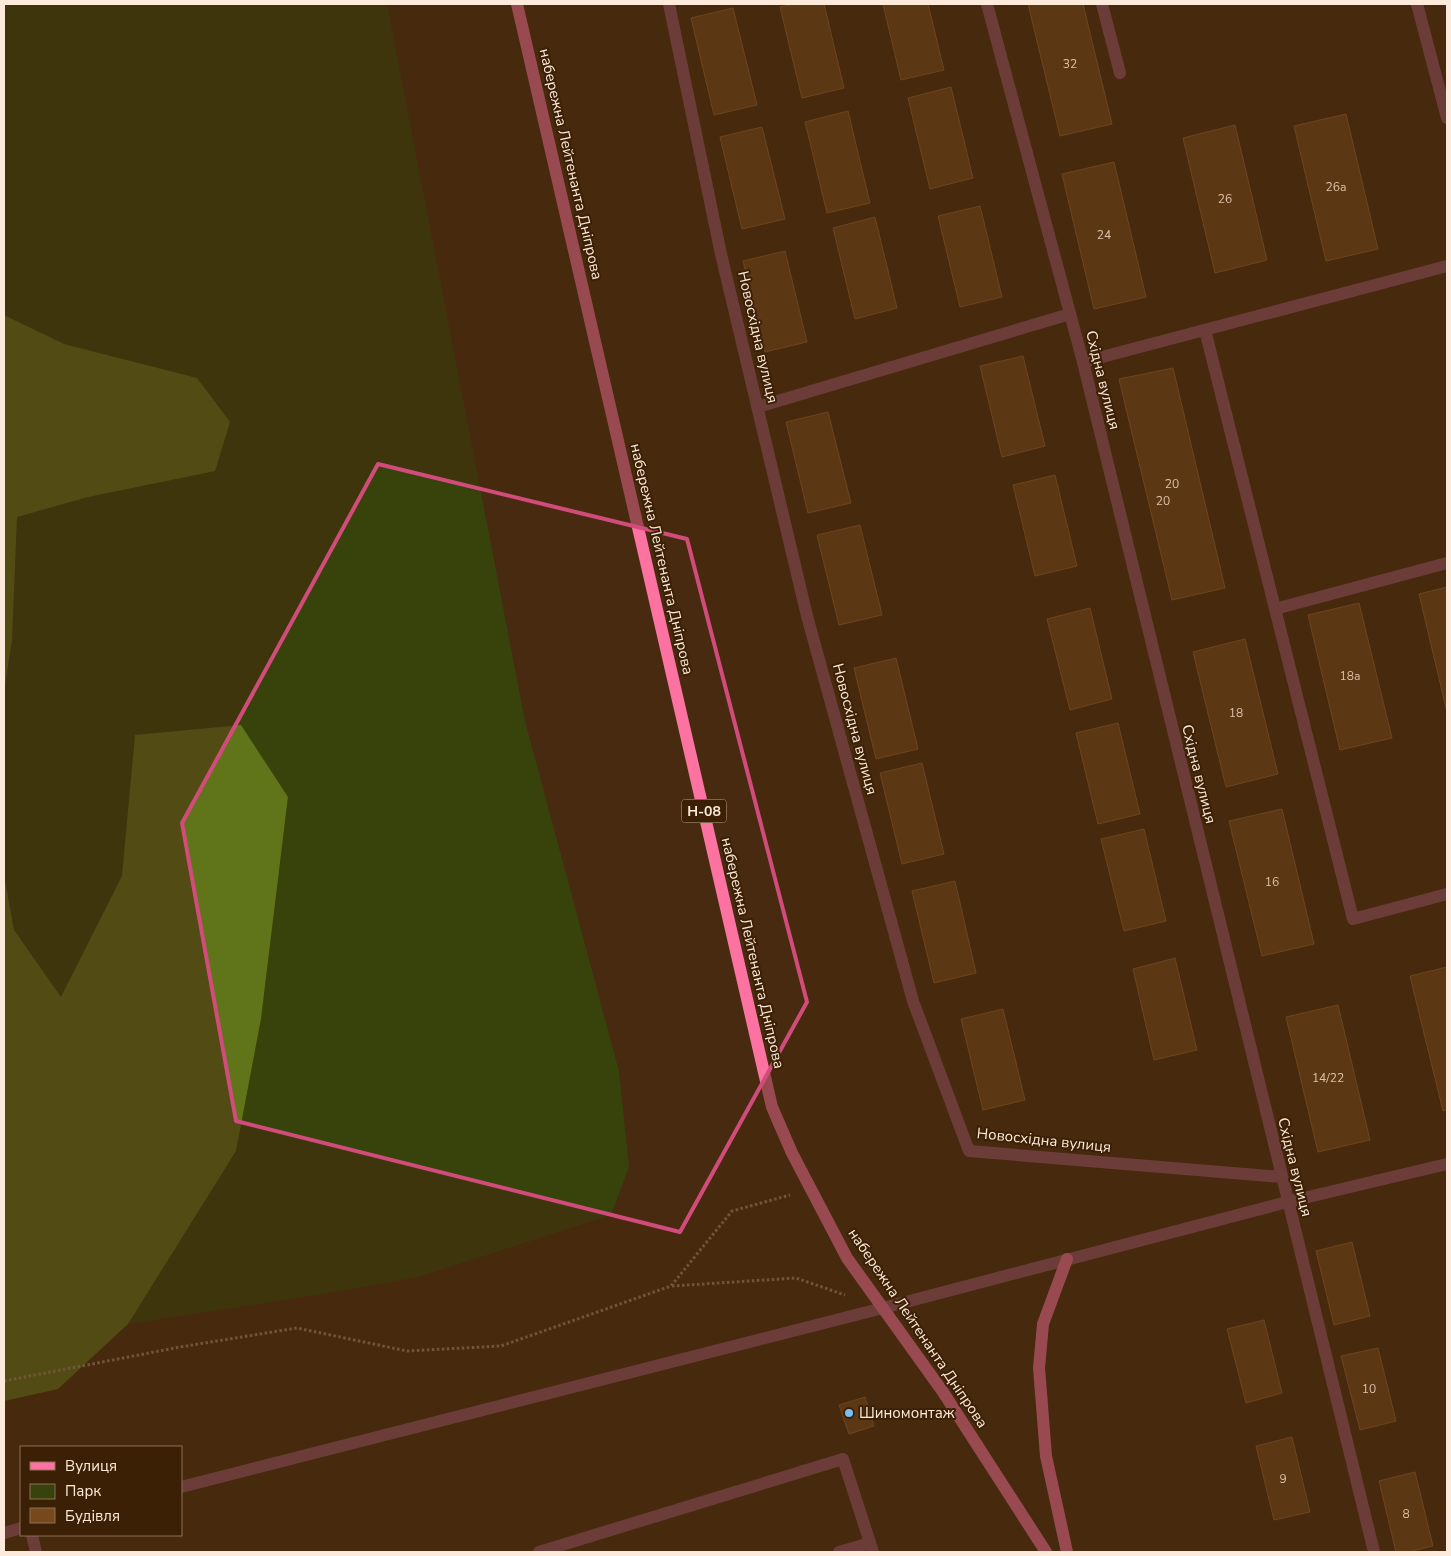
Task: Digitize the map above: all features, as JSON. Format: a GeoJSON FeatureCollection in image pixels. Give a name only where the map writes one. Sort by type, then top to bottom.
{"type":"FeatureCollection","features":[{"type":"Feature","properties":{"kind":"main road","name":"набережна Лейтенанта Дніпрова"},"geometry":{"type":"LineString","coordinates":[[517,4],[772,1107],[811,1190],[846,1258],[943,1392],[1046,1552]]}},
{"type":"Feature","properties":{"kind":"main road"},"geometry":{"type":"LineString","coordinates":[[1067,1259],[1043,1324],[1039,1368],[1046,1456],[1067,1552]]}},
{"type":"Feature","properties":{"kind":"street","name":"Новосхідна вулиця"},"geometry":{"type":"LineString","coordinates":[[669,4],[722,254],[807,616],[913,1001],[969,1150],[1281,1178]]}},
{"type":"Feature","properties":{"kind":"street","name":"Східна вулиця"},"geometry":{"type":"LineString","coordinates":[[987,4],[1083,362],[1374,1552]]}},
{"type":"Feature","properties":{"kind":"street"},"geometry":{"type":"LineString","coordinates":[[1102,4],[1120,73]]}},
{"type":"Feature","properties":{"kind":"street"},"geometry":{"type":"LineString","coordinates":[[1417,4],[1447,118]]}},
{"type":"Feature","properties":{"kind":"street"},"geometry":{"type":"LineString","coordinates":[[1083,362],[1447,266]]}},
{"type":"Feature","properties":{"kind":"street"},"geometry":{"type":"LineString","coordinates":[[758,407],[1070,314]]}},
{"type":"Feature","properties":{"kind":"street"},"geometry":{"type":"LineString","coordinates":[[1205,330],[1352,919],[1447,894]]}},
{"type":"Feature","properties":{"kind":"street"},"geometry":{"type":"LineString","coordinates":[[1275,609],[1447,563]]}},
{"type":"Feature","properties":{"kind":"street"},"geometry":{"type":"LineString","coordinates":[[182,1487],[883,1308],[1287,1202],[1447,1164]]}},
{"type":"Feature","properties":{"kind":"street"},"geometry":{"type":"LineString","coordinates":[[539,1552],[843,1459],[871,1548],[839,1552]]}},
{"type":"Feature","properties":{"kind":"street"},"geometry":{"type":"LineString","coordinates":[[4,1532],[20,1528]]}},
{"type":"Feature","properties":{"kind":"street"},"geometry":{"type":"LineString","coordinates":[[32,1536],[36,1552]]}},
{"type":"Feature","properties":{"kind":"path"},"geometry":{"type":"LineString","coordinates":[[672,1286],[732,1211],[811,1190]]}},
{"type":"Feature","properties":{"kind":"path"},"geometry":{"type":"LineString","coordinates":[[4,1381],[180,1347],[297,1328],[407,1351],[501,1346],[672,1286],[796,1278],[848,1296]]}},
{"type":"Feature","properties":{"kind":"highlighted area"},"geometry":{"type":"Polygon","coordinates":[[[378,464],[687,539],[807,1002],[680,1232],[236,1121],[182,823],[378,464]]]}},
{"type":"Feature","properties":{"kind":"green space"},"geometry":{"type":"Polygon","coordinates":[[[4,4],[387,4],[525,721],[619,1071],[629,1167],[611,1215],[418,1277],[317,1295],[128,1324],[236,1151],[261,1019],[288,797],[135,735],[123,876],[61,998],[14,930],[4,875],[4,691],[12,640],[17,517],[88,497],[197,378],[64,344],[4,315],[4,4]]]}},
{"type":"Feature","properties":{"kind":"green space"},"geometry":{"type":"Polygon","coordinates":[[[4,315],[64,344],[197,378],[230,422],[215,471],[88,497],[17,517],[12,640],[4,691],[4,315]]]}},
{"type":"Feature","properties":{"kind":"green space"},"geometry":{"type":"Polygon","coordinates":[[[241,725],[288,797],[261,1019],[236,1151],[128,1324],[58,1389],[4,1401],[4,875],[14,930],[61,997],[122,876],[135,735],[241,725]]]}},
{"type":"Feature","properties":{"kind":"building"},"geometry":{"type":"Polygon","coordinates":[[[795,4],[824,4],[844,88],[802,98],[780,7],[795,4]]]}},
{"type":"Feature","properties":{"kind":"building"},"geometry":{"type":"Polygon","coordinates":[[[883,4],[928,4],[944,70],[901,80],[883,4]]]}},
{"type":"Feature","properties":{"kind":"building"},"geometry":{"type":"Polygon","coordinates":[[[1028,4],[1083,4],[1112,124],[1060,136],[1028,4]]]}},
{"type":"Feature","properties":{"kind":"building"},"geometry":{"type":"Polygon","coordinates":[[[733,8],[757,105],[714,115],[691,18],[733,8]]]}},
{"type":"Feature","properties":{"kind":"building"},"geometry":{"type":"Polygon","coordinates":[[[951,87],[973,178],[930,189],[908,98],[951,87]]]}},
{"type":"Feature","properties":{"kind":"building"},"geometry":{"type":"Polygon","coordinates":[[[848,111],[870,203],[827,213],[805,122],[848,111]]]}},
{"type":"Feature","properties":{"kind":"building"},"geometry":{"type":"Polygon","coordinates":[[[1346,114],[1378,249],[1326,261],[1294,126],[1346,114]]]}},
{"type":"Feature","properties":{"kind":"building"},"geometry":{"type":"Polygon","coordinates":[[[1235,125],[1267,260],[1215,273],[1183,138],[1235,125]]]}},
{"type":"Feature","properties":{"kind":"building"},"geometry":{"type":"Polygon","coordinates":[[[762,127],[785,219],[742,229],[720,137],[762,127]]]}},
{"type":"Feature","properties":{"kind":"building"},"geometry":{"type":"Polygon","coordinates":[[[1114,162],[1146,297],[1094,309],[1062,174],[1114,162]]]}},
{"type":"Feature","properties":{"kind":"building"},"geometry":{"type":"Polygon","coordinates":[[[980,206],[1002,297],[960,307],[938,216],[980,206]]]}},
{"type":"Feature","properties":{"kind":"building"},"geometry":{"type":"Polygon","coordinates":[[[875,217],[897,308],[855,319],[833,228],[875,217]]]}},
{"type":"Feature","properties":{"kind":"building"},"geometry":{"type":"Polygon","coordinates":[[[785,251],[807,342],[765,352],[743,261],[785,251]]]}},
{"type":"Feature","properties":{"kind":"building"},"geometry":{"type":"Polygon","coordinates":[[[1023,356],[1045,446],[1002,457],[980,366],[1023,356]]]}},
{"type":"Feature","properties":{"kind":"building"},"geometry":{"type":"Polygon","coordinates":[[[1173,368],[1225,588],[1172,600],[1119,379],[1173,368]]]}},
{"type":"Feature","properties":{"kind":"building"},"geometry":{"type":"Polygon","coordinates":[[[828,412],[851,503],[808,513],[786,422],[828,412]]]}},
{"type":"Feature","properties":{"kind":"building"},"geometry":{"type":"Polygon","coordinates":[[[1055,475],[1077,566],[1035,576],[1013,485],[1055,475]]]}},
{"type":"Feature","properties":{"kind":"building"},"geometry":{"type":"Polygon","coordinates":[[[860,525],[882,615],[839,625],[817,535],[860,525]]]}},
{"type":"Feature","properties":{"kind":"building"},"geometry":{"type":"Polygon","coordinates":[[[1447,587],[1447,712],[1419,594],[1447,587]]]}},
{"type":"Feature","properties":{"kind":"building"},"geometry":{"type":"Polygon","coordinates":[[[1359,603],[1392,738],[1340,750],[1308,615],[1359,603]]]}},
{"type":"Feature","properties":{"kind":"building"},"geometry":{"type":"Polygon","coordinates":[[[1090,608],[1112,699],[1070,710],[1047,619],[1090,608]]]}},
{"type":"Feature","properties":{"kind":"building"},"geometry":{"type":"Polygon","coordinates":[[[1245,639],[1278,774],[1226,787],[1193,652],[1245,639]]]}},
{"type":"Feature","properties":{"kind":"building"},"geometry":{"type":"Polygon","coordinates":[[[896,658],[918,749],[876,759],[854,668],[896,658]]]}},
{"type":"Feature","properties":{"kind":"building"},"geometry":{"type":"Polygon","coordinates":[[[1118,723],[1140,814],[1098,824],[1076,733],[1118,723]]]}},
{"type":"Feature","properties":{"kind":"building"},"geometry":{"type":"Polygon","coordinates":[[[922,763],[944,854],[902,864],[880,773],[922,763]]]}},
{"type":"Feature","properties":{"kind":"building"},"geometry":{"type":"Polygon","coordinates":[[[1282,809],[1314,944],[1262,956],[1229,821],[1282,809]]]}},
{"type":"Feature","properties":{"kind":"building"},"geometry":{"type":"Polygon","coordinates":[[[1144,829],[1166,921],[1124,931],[1101,839],[1144,829]]]}},
{"type":"Feature","properties":{"kind":"building"},"geometry":{"type":"Polygon","coordinates":[[[955,881],[976,973],[934,983],[912,891],[955,881]]]}},
{"type":"Feature","properties":{"kind":"building"},"geometry":{"type":"Polygon","coordinates":[[[1175,958],[1197,1050],[1154,1060],[1133,969],[1175,958]]]}},
{"type":"Feature","properties":{"kind":"building"},"geometry":{"type":"Polygon","coordinates":[[[1447,967],[1447,1110],[1443,1111],[1410,976],[1447,967]]]}},
{"type":"Feature","properties":{"kind":"building"},"geometry":{"type":"Polygon","coordinates":[[[1338,1005],[1370,1140],[1318,1152],[1286,1017],[1338,1005]]]}},
{"type":"Feature","properties":{"kind":"building"},"geometry":{"type":"Polygon","coordinates":[[[1003,1009],[1025,1100],[983,1110],[961,1019],[1003,1009]]]}},
{"type":"Feature","properties":{"kind":"building"},"geometry":{"type":"Polygon","coordinates":[[[1352,1242],[1370,1316],[1334,1325],[1316,1251],[1352,1242]]]}},
{"type":"Feature","properties":{"kind":"building"},"geometry":{"type":"Polygon","coordinates":[[[1264,1320],[1282,1393],[1246,1403],[1227,1329],[1264,1320]]]}},
{"type":"Feature","properties":{"kind":"building"},"geometry":{"type":"Polygon","coordinates":[[[1378,1348],[1396,1421],[1360,1430],[1341,1356],[1378,1348]]]}},
{"type":"Feature","properties":{"kind":"building"},"geometry":{"type":"Polygon","coordinates":[[[865,1397],[874,1426],[849,1434],[839,1405],[865,1397]]]}},
{"type":"Feature","properties":{"kind":"building"},"geometry":{"type":"Polygon","coordinates":[[[1292,1437],[1310,1512],[1274,1520],[1256,1446],[1292,1437]]]}},
{"type":"Feature","properties":{"kind":"building"},"geometry":{"type":"Polygon","coordinates":[[[1415,1472],[1433,1546],[1408,1552],[1396,1552],[1379,1481],[1415,1472]]]}},
{"type":"Feature","properties":{"kind":"place","name":"Шиномонтаж"},"geometry":{"type":"Point","coordinates":[849,1413]}}]}
